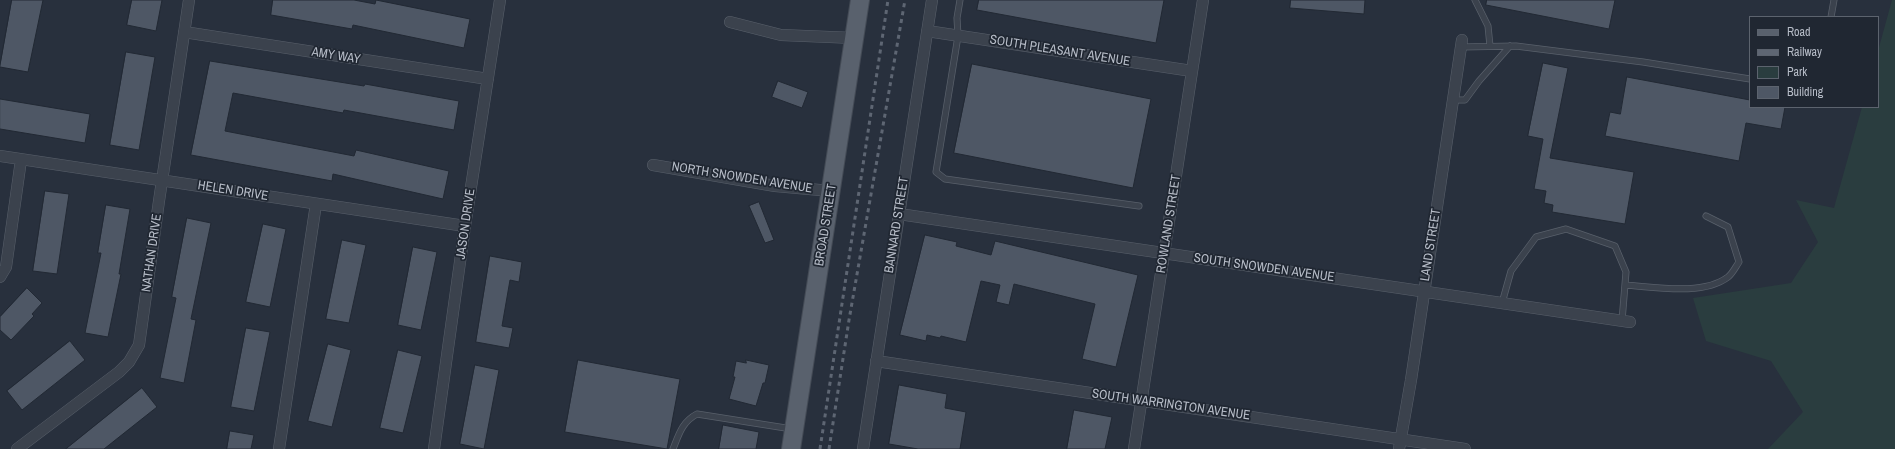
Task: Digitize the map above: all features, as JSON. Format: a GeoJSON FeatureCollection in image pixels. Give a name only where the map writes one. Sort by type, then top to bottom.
{"type":"FeatureCollection","features":[{"type":"Feature","properties":{"kind":"main road","name":"BROAD STREET"},"geometry":{"type":"LineString","coordinates":[[792,449],[860,0]]}},
{"type":"Feature","properties":{"kind":"street","name":"NATHAN DRIVE"},"geometry":{"type":"LineString","coordinates":[[17,449],[119,372],[136,352],[139,345],[189,0]]}},
{"type":"Feature","properties":{"kind":"street","name":"JASON DRIVE"},"geometry":{"type":"LineString","coordinates":[[434,449],[465,226],[500,0]]}},
{"type":"Feature","properties":{"kind":"street","name":"BANNARD STREET"},"geometry":{"type":"LineString","coordinates":[[862,449],[932,0]]}},
{"type":"Feature","properties":{"kind":"street","name":"ROWLAND STREET"},"geometry":{"type":"LineString","coordinates":[[1134,449],[1203,0]]}},
{"type":"Feature","properties":{"kind":"street"},"geometry":{"type":"LineString","coordinates":[[730,22],[780,35],[854,38]]}},
{"type":"Feature","properties":{"kind":"street","name":"AMY WAY"},"geometry":{"type":"LineString","coordinates":[[184,32],[488,79]]}},
{"type":"Feature","properties":{"kind":"street","name":"SOUTH PLEASANT AVENUE"},"geometry":{"type":"LineString","coordinates":[[927,32],[1192,71]]}},
{"type":"Feature","properties":{"kind":"street","name":"LAND STREET"},"geometry":{"type":"LineString","coordinates":[[1400,444],[1411,380],[1461,44]]}},
{"type":"Feature","properties":{"kind":"street","name":"HELEN DRIVE"},"geometry":{"type":"LineString","coordinates":[[0,156],[465,226]]}},
{"type":"Feature","properties":{"kind":"street"},"geometry":{"type":"LineString","coordinates":[[0,278],[6,267],[21,160]]}},
{"type":"Feature","properties":{"kind":"street","name":"NORTH SNOWDEN AVENUE"},"geometry":{"type":"LineString","coordinates":[[653,164],[775,186],[831,191]]}},
{"type":"Feature","properties":{"kind":"street"},"geometry":{"type":"LineString","coordinates":[[279,449],[316,204]]}},
{"type":"Feature","properties":{"kind":"street","name":"SOUTH SNOWDEN AVENUE"},"geometry":{"type":"LineString","coordinates":[[899,214],[1626,321]]}},
{"type":"Feature","properties":{"kind":"street","name":"SOUTH WARRINGTON AVENUE"},"geometry":{"type":"LineString","coordinates":[[876,361],[1142,401],[1400,444],[1465,449]]}},
{"type":"Feature","properties":{"kind":"lane"},"geometry":{"type":"LineString","coordinates":[[960,0],[957,18],[958,36],[936,172],[945,178],[1139,206]]}},
{"type":"Feature","properties":{"kind":"lane"},"geometry":{"type":"LineString","coordinates":[[1475,0],[1488,26],[1490,46]]}},
{"type":"Feature","properties":{"kind":"lane"},"geometry":{"type":"LineString","coordinates":[[1831,16],[1834,0]]}},
{"type":"Feature","properties":{"kind":"lane"},"geometry":{"type":"LineString","coordinates":[[1461,44],[1510,46],[1643,62],[1749,79]]}},
{"type":"Feature","properties":{"kind":"lane"},"geometry":{"type":"LineString","coordinates":[[1452,100],[1465,100],[1479,81],[1510,46]]}},
{"type":"Feature","properties":{"kind":"lane"},"geometry":{"type":"LineString","coordinates":[[1625,284],[1663,288],[1706,288],[1729,276],[1740,262],[1728,227],[1706,216]]}},
{"type":"Feature","properties":{"kind":"lane"},"geometry":{"type":"LineString","coordinates":[[1502,303],[1511,271],[1536,237],[1566,229],[1616,246],[1626,272],[1626,321]]}},
{"type":"Feature","properties":{"kind":"lane"},"geometry":{"type":"LineString","coordinates":[[673,449],[680,430],[688,419],[697,414],[794,429]]}},
{"type":"Feature","properties":{"kind":"green space"},"geometry":{"type":"Polygon","coordinates":[[[1892,0],[1895,0],[1895,449],[1768,449],[1803,412],[1771,361],[1706,341],[1693,298],[1791,283],[1818,242],[1796,200],[1834,208],[1862,108],[1879,108],[1879,47],[1892,0]]]}},
{"type":"Feature","properties":{"kind":"building"},"geometry":{"type":"Polygon","coordinates":[[[12,0],[43,0],[28,72],[0,67],[12,0]]]}},
{"type":"Feature","properties":{"kind":"building"},"geometry":{"type":"Polygon","coordinates":[[[132,0],[162,0],[156,31],[127,25],[132,0]]]}},
{"type":"Feature","properties":{"kind":"building"},"geometry":{"type":"Polygon","coordinates":[[[273,0],[354,0],[375,4],[376,0],[470,19],[464,48],[353,25],[352,29],[271,15],[273,0]]]}},
{"type":"Feature","properties":{"kind":"building"},"geometry":{"type":"Polygon","coordinates":[[[979,0],[1164,0],[1156,43],[977,10],[979,0]]]}},
{"type":"Feature","properties":{"kind":"building"},"geometry":{"type":"Polygon","coordinates":[[[1291,0],[1365,0],[1364,14],[1290,8],[1291,0]]]}},
{"type":"Feature","properties":{"kind":"building"},"geometry":{"type":"Polygon","coordinates":[[[1487,0],[1615,0],[1609,29],[1486,5],[1487,0]]]}},
{"type":"Feature","properties":{"kind":"building"},"geometry":{"type":"Polygon","coordinates":[[[126,52],[155,57],[139,150],[110,145],[126,52]]]}},
{"type":"Feature","properties":{"kind":"building"},"geometry":{"type":"Polygon","coordinates":[[[210,61],[364,86],[365,84],[459,101],[454,130],[344,110],[343,113],[233,93],[225,131],[354,156],[356,150],[449,171],[443,199],[333,174],[332,181],[191,155],[210,61]]]}},
{"type":"Feature","properties":{"kind":"building"},"geometry":{"type":"Polygon","coordinates":[[[1543,63],[1568,68],[1550,158],[1634,172],[1625,224],[1552,212],[1553,205],[1544,203],[1546,191],[1534,189],[1543,139],[1528,136],[1543,63]]]}},
{"type":"Feature","properties":{"kind":"building"},"geometry":{"type":"Polygon","coordinates":[[[972,64],[1151,99],[1133,188],[954,153],[972,64]]]}},
{"type":"Feature","properties":{"kind":"building"},"geometry":{"type":"Polygon","coordinates":[[[1627,77],[1749,100],[1749,108],[1785,108],[1781,129],[1746,123],[1739,161],[1605,136],[1610,112],[1620,114],[1627,77]]]}},
{"type":"Feature","properties":{"kind":"building"},"geometry":{"type":"Polygon","coordinates":[[[778,81],[808,92],[802,108],[772,97],[778,81]]]}},
{"type":"Feature","properties":{"kind":"building"},"geometry":{"type":"Polygon","coordinates":[[[0,99],[90,114],[85,143],[0,129],[0,99]]]}},
{"type":"Feature","properties":{"kind":"building"},"geometry":{"type":"Polygon","coordinates":[[[45,191],[69,194],[57,274],[33,271],[45,191]]]}},
{"type":"Feature","properties":{"kind":"building"},"geometry":{"type":"Polygon","coordinates":[[[759,202],[774,240],[765,243],[749,206],[759,202]]]}},
{"type":"Feature","properties":{"kind":"building"},"geometry":{"type":"Polygon","coordinates":[[[106,205],[130,209],[119,274],[121,274],[108,337],[85,333],[101,253],[98,253],[106,205]]]}},
{"type":"Feature","properties":{"kind":"building"},"geometry":{"type":"Polygon","coordinates":[[[187,218],[211,223],[191,319],[196,320],[184,383],[160,378],[176,298],[172,297],[187,218]]]}},
{"type":"Feature","properties":{"kind":"building"},"geometry":{"type":"Polygon","coordinates":[[[263,224],[286,229],[270,307],[246,302],[263,224]]]}},
{"type":"Feature","properties":{"kind":"building"},"geometry":{"type":"Polygon","coordinates":[[[925,235],[957,242],[956,246],[991,255],[995,241],[1138,275],[1116,367],[1082,359],[1095,304],[1014,284],[1009,305],[996,302],[1000,285],[981,281],[966,342],[941,336],[940,338],[927,335],[926,341],[900,335],[925,235]]]}},
{"type":"Feature","properties":{"kind":"building"},"geometry":{"type":"Polygon","coordinates":[[[342,240],[366,245],[349,323],[326,319],[342,240]]]}},
{"type":"Feature","properties":{"kind":"building"},"geometry":{"type":"Polygon","coordinates":[[[413,247],[437,252],[421,330],[398,325],[413,247]]]}},
{"type":"Feature","properties":{"kind":"building"},"geometry":{"type":"Polygon","coordinates":[[[490,256],[522,262],[519,282],[510,280],[502,326],[513,328],[509,348],[476,342],[490,256]]]}},
{"type":"Feature","properties":{"kind":"building"},"geometry":{"type":"Polygon","coordinates":[[[27,288],[42,303],[32,314],[34,316],[11,340],[0,330],[0,317],[27,288]]]}},
{"type":"Feature","properties":{"kind":"building"},"geometry":{"type":"Polygon","coordinates":[[[246,328],[270,332],[254,411],[231,407],[246,328]]]}},
{"type":"Feature","properties":{"kind":"building"},"geometry":{"type":"Polygon","coordinates":[[[70,341],[85,360],[22,410],[7,391],[70,341]]]}},
{"type":"Feature","properties":{"kind":"building"},"geometry":{"type":"Polygon","coordinates":[[[328,344],[351,350],[332,427],[308,421],[328,344]]]}},
{"type":"Feature","properties":{"kind":"building"},"geometry":{"type":"Polygon","coordinates":[[[398,350],[422,356],[403,433],[380,428],[398,350]]]}},
{"type":"Feature","properties":{"kind":"building"},"geometry":{"type":"Polygon","coordinates":[[[578,360],[680,379],[667,449],[565,432],[578,360]]]}},
{"type":"Feature","properties":{"kind":"building"},"geometry":{"type":"Polygon","coordinates":[[[746,360],[769,365],[765,383],[763,383],[756,406],[729,399],[735,377],[733,377],[736,361],[746,363],[746,360]]]}},
{"type":"Feature","properties":{"kind":"building"},"geometry":{"type":"Polygon","coordinates":[[[475,365],[499,370],[484,449],[460,444],[475,365]]]}},
{"type":"Feature","properties":{"kind":"building"},"geometry":{"type":"Polygon","coordinates":[[[899,385],[947,394],[945,408],[966,412],[960,449],[918,449],[889,444],[899,385]]]}},
{"type":"Feature","properties":{"kind":"building"},"geometry":{"type":"Polygon","coordinates":[[[142,388],[157,407],[104,449],[66,449],[142,388]]]}},
{"type":"Feature","properties":{"kind":"building"},"geometry":{"type":"Polygon","coordinates":[[[1074,410],[1112,417],[1105,449],[1067,449],[1074,410]]]}},
{"type":"Feature","properties":{"kind":"building"},"geometry":{"type":"Polygon","coordinates":[[[723,425],[759,432],[756,449],[719,449],[723,425]]]}},
{"type":"Feature","properties":{"kind":"building"},"geometry":{"type":"Polygon","coordinates":[[[230,431],[254,435],[251,449],[227,449],[230,431]]]}},
{"type":"Feature","properties":{"kind":"railway"},"geometry":{"type":"LineString","coordinates":[[820,449],[888,0]]}},
{"type":"Feature","properties":{"kind":"railway"},"geometry":{"type":"LineString","coordinates":[[829,449],[849,320],[905,0]]}}]}
